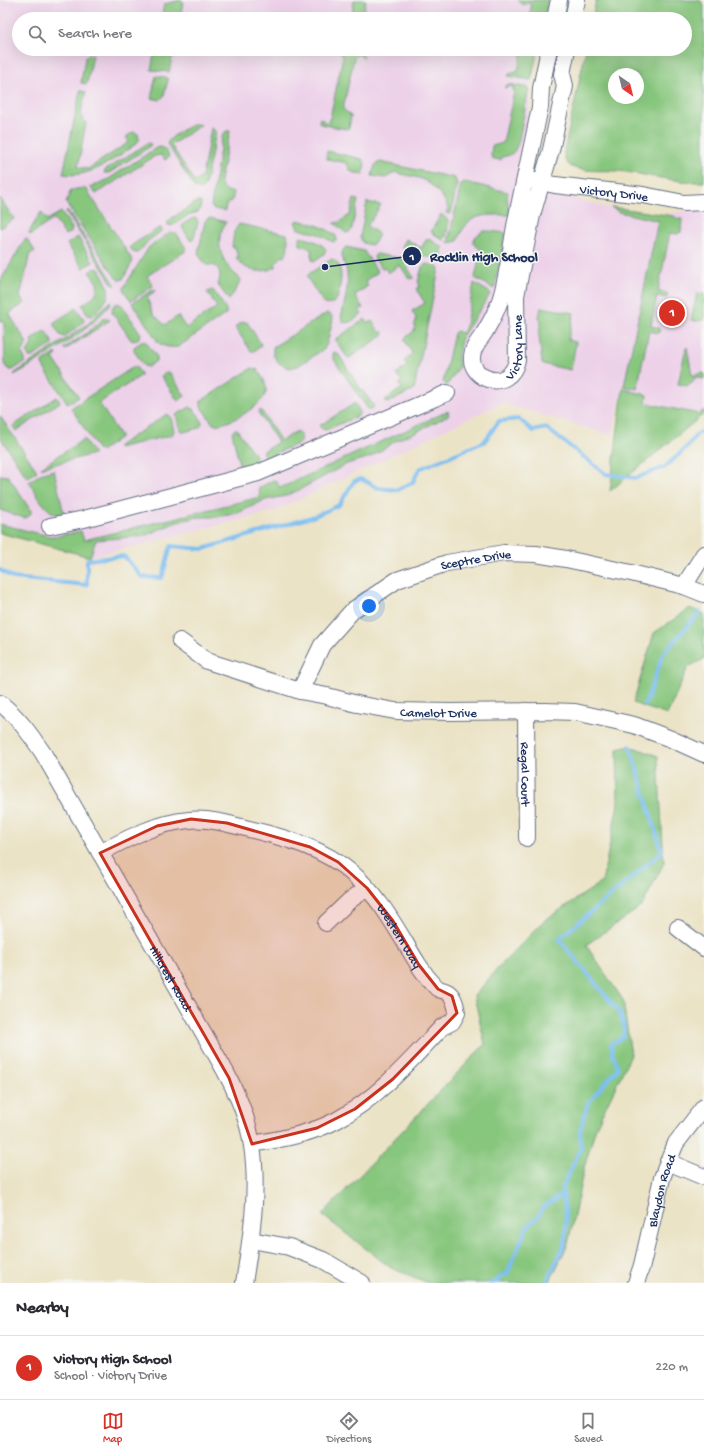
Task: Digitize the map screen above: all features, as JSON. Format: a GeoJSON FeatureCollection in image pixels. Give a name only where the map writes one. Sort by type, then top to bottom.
{"type":"FeatureCollection","features":[{"type":"Feature","properties":{"kind":"street"},"geometry":{"type":"LineString","coordinates":[[556,12],[559,0]]}},
{"type":"Feature","properties":{"kind":"street"},"geometry":{"type":"LineString","coordinates":[[574,12],[577,0]]}},
{"type":"Feature","properties":{"kind":"street","name":"Victory Lane"},"geometry":{"type":"LineString","coordinates":[[548,56],[541,88],[540,107],[502,295],[487,328],[474,348],[472,356],[473,364],[477,372],[490,380],[506,378],[515,368],[517,360],[516,296],[532,215],[551,150],[565,86],[562,74],[566,56]]}},
{"type":"Feature","properties":{"kind":"street","name":"Victory Drive"},"geometry":{"type":"LineString","coordinates":[[525,179],[643,195],[684,203],[704,202]]}},
{"type":"Feature","properties":{"kind":"street"},"geometry":{"type":"LineString","coordinates":[[50,526],[84,520],[258,474],[447,393]]}},
{"type":"Feature","properties":{"kind":"street","name":"Sceptre Drive"},"geometry":{"type":"LineString","coordinates":[[300,691],[322,645],[353,610],[397,580],[447,563],[504,553],[536,554],[566,559],[684,586],[704,594]]}},
{"type":"Feature","properties":{"kind":"street"},"geometry":{"type":"LineString","coordinates":[[684,586],[704,554]]}},
{"type":"Feature","properties":{"kind":"street","name":"Camelot Drive"},"geometry":{"type":"LineString","coordinates":[[180,641],[207,661],[300,691],[395,711],[575,712],[634,725],[671,739],[704,754]]}},
{"type":"Feature","properties":{"kind":"street","name":"Hillcrest Road"},"geometry":{"type":"LineString","coordinates":[[0,702],[29,732],[46,759],[238,1096],[252,1144],[255,1182],[251,1240],[244,1283]]}},
{"type":"Feature","properties":{"kind":"street","name":"Regal Court"},"geometry":{"type":"LineString","coordinates":[[526,711],[527,838]]}},
{"type":"Feature","properties":{"kind":"street","name":"Western Way"},"geometry":{"type":"LineString","coordinates":[[100,854],[157,826],[191,819],[227,823],[310,847],[338,862],[354,874],[393,921],[419,965],[438,989],[447,991],[456,1003],[457,1014],[452,1022],[442,1027],[393,1079],[355,1109],[336,1120],[297,1135],[252,1144]]}},
{"type":"Feature","properties":{"kind":"street"},"geometry":{"type":"LineString","coordinates":[[326,922],[349,901],[367,888]]}},
{"type":"Feature","properties":{"kind":"street"},"geometry":{"type":"LineString","coordinates":[[678,928],[704,948]]}},
{"type":"Feature","properties":{"kind":"street","name":"Blaydon Road"},"geometry":{"type":"LineString","coordinates":[[636,1283],[642,1264],[662,1178],[668,1162],[676,1143],[704,1107]]}},
{"type":"Feature","properties":{"kind":"street"},"geometry":{"type":"LineString","coordinates":[[668,1162],[704,1177]]}},
{"type":"Feature","properties":{"kind":"street"},"geometry":{"type":"LineString","coordinates":[[251,1240],[289,1247],[323,1260],[362,1283]]}},
{"type":"Feature","properties":{"kind":"highlighted area"},"geometry":{"type":"Polygon","coordinates":[[[191,819],[227,823],[310,847],[338,862],[367,888],[393,921],[419,965],[438,989],[452,996],[457,1013],[393,1079],[355,1109],[317,1128],[252,1144],[229,1078],[100,853],[157,826],[191,819]]]}},
{"type":"Feature","properties":{"kind":"shaded area"},"geometry":{"type":"Polygon","coordinates":[[[0,0],[548,0],[545,12],[12,12],[12,56],[536,56],[531,80],[524,185],[659,221],[660,215],[704,208],[704,414],[689,426],[621,412],[637,328],[612,435],[501,403],[275,511],[90,557],[0,533],[0,0]]]}},
{"type":"Feature","properties":{"kind":"green space"},"geometry":{"type":"Polygon","coordinates":[[[182,0],[183,2],[181,12],[162,12],[164,4],[182,0]]]}},
{"type":"Feature","properties":{"kind":"green space"},"geometry":{"type":"Polygon","coordinates":[[[354,0],[366,0],[363,12],[352,12],[354,0]]]}},
{"type":"Feature","properties":{"kind":"green space"},"geometry":{"type":"Polygon","coordinates":[[[518,0],[548,0],[545,12],[530,12],[530,3],[522,5],[518,0]]]}},
{"type":"Feature","properties":{"kind":"green space"},"geometry":{"type":"Polygon","coordinates":[[[596,0],[699,0],[704,4],[704,182],[672,180],[629,172],[585,170],[570,166],[566,162],[564,152],[585,56],[692,56],[692,12],[593,12],[596,0]]]}},
{"type":"Feature","properties":{"kind":"green space"},"geometry":{"type":"Polygon","coordinates":[[[88,56],[93,56],[87,84],[81,83],[85,58],[88,56]]]}},
{"type":"Feature","properties":{"kind":"green space"},"geometry":{"type":"Polygon","coordinates":[[[154,56],[172,56],[169,72],[151,70],[154,56]]]}},
{"type":"Feature","properties":{"kind":"green space"},"geometry":{"type":"Polygon","coordinates":[[[343,56],[356,56],[354,58],[343,109],[351,116],[349,128],[346,129],[320,124],[319,122],[320,118],[327,123],[330,118],[343,56]]]}},
{"type":"Feature","properties":{"kind":"green space"},"geometry":{"type":"Polygon","coordinates":[[[521,56],[536,56],[531,80],[508,76],[509,74],[518,70],[521,56]]]}},
{"type":"Feature","properties":{"kind":"green space"},"geometry":{"type":"Polygon","coordinates":[[[156,76],[166,77],[168,80],[164,96],[160,100],[151,98],[156,76]]]}},
{"type":"Feature","properties":{"kind":"green space"},"geometry":{"type":"Polygon","coordinates":[[[509,84],[529,88],[519,140],[517,147],[511,154],[501,157],[501,160],[493,159],[491,156],[492,146],[503,143],[514,92],[512,86],[505,88],[505,86],[509,84]]]}},
{"type":"Feature","properties":{"kind":"green space"},"geometry":{"type":"Polygon","coordinates":[[[80,91],[86,92],[82,117],[86,123],[78,167],[88,169],[129,142],[126,137],[133,132],[138,134],[140,139],[136,144],[102,166],[83,173],[73,175],[63,174],[80,91]]]}},
{"type":"Feature","properties":{"kind":"green space"},"geometry":{"type":"Polygon","coordinates":[[[195,124],[201,125],[171,145],[195,182],[202,177],[211,128],[215,130],[205,185],[201,190],[195,188],[167,144],[168,141],[175,135],[195,124]]]}},
{"type":"Feature","properties":{"kind":"green space"},"geometry":{"type":"Polygon","coordinates":[[[226,131],[230,131],[220,181],[225,189],[234,193],[232,201],[226,205],[225,211],[213,209],[211,206],[222,136],[226,131]]]}},
{"type":"Feature","properties":{"kind":"green space"},"geometry":{"type":"Polygon","coordinates":[[[148,143],[151,144],[149,147],[109,173],[104,173],[105,170],[148,143]]]}},
{"type":"Feature","properties":{"kind":"green space"},"geometry":{"type":"Polygon","coordinates":[[[161,147],[169,155],[169,157],[165,160],[161,155],[155,156],[96,194],[90,187],[107,180],[156,148],[161,147]]]}},
{"type":"Feature","properties":{"kind":"green space"},"geometry":{"type":"Polygon","coordinates":[[[327,151],[362,159],[365,164],[363,174],[350,171],[347,163],[327,159],[327,151]]]}},
{"type":"Feature","properties":{"kind":"green space"},"geometry":{"type":"Polygon","coordinates":[[[380,162],[455,178],[457,184],[451,213],[446,213],[448,209],[445,201],[430,184],[422,179],[395,172],[386,178],[372,176],[375,165],[380,162]]]}},
{"type":"Feature","properties":{"kind":"green space"},"geometry":{"type":"Polygon","coordinates":[[[465,182],[508,192],[507,198],[510,215],[478,217],[466,225],[458,241],[448,243],[461,184],[465,182]]]}},
{"type":"Feature","properties":{"kind":"green space"},"geometry":{"type":"Polygon","coordinates":[[[83,188],[87,190],[133,261],[123,279],[119,280],[116,278],[66,203],[71,190],[83,188]]]}},
{"type":"Feature","properties":{"kind":"green space"},"geometry":{"type":"Polygon","coordinates":[[[0,198],[14,219],[0,228],[0,198]]]}},
{"type":"Feature","properties":{"kind":"green space"},"geometry":{"type":"Polygon","coordinates":[[[354,199],[358,200],[352,228],[350,232],[346,233],[334,223],[341,221],[350,215],[354,199]]]}},
{"type":"Feature","properties":{"kind":"green space"},"geometry":{"type":"Polygon","coordinates":[[[196,202],[200,202],[201,204],[198,212],[189,215],[171,226],[168,225],[168,221],[196,202]]]}},
{"type":"Feature","properties":{"kind":"green space"},"geometry":{"type":"Polygon","coordinates":[[[367,202],[381,205],[367,226],[379,234],[375,242],[371,245],[363,243],[360,237],[367,202]]]}},
{"type":"Feature","properties":{"kind":"green space"},"geometry":{"type":"Polygon","coordinates":[[[611,207],[674,216],[678,219],[682,219],[681,232],[677,234],[670,233],[658,291],[667,293],[668,296],[666,298],[657,296],[651,326],[659,328],[660,331],[658,333],[649,331],[637,389],[624,386],[658,221],[619,212],[611,207]]]}},
{"type":"Feature","properties":{"kind":"green space"},"geometry":{"type":"Polygon","coordinates":[[[67,210],[115,284],[115,286],[66,212],[67,210]]]}},
{"type":"Feature","properties":{"kind":"green space"},"geometry":{"type":"Polygon","coordinates":[[[41,212],[47,220],[61,212],[72,228],[71,232],[65,235],[54,219],[30,235],[29,232],[41,212]]]}},
{"type":"Feature","properties":{"kind":"green space"},"geometry":{"type":"Polygon","coordinates":[[[441,214],[449,221],[446,237],[443,240],[431,232],[441,214]]]}},
{"type":"Feature","properties":{"kind":"green space"},"geometry":{"type":"Polygon","coordinates":[[[194,218],[198,221],[194,237],[191,241],[182,227],[184,223],[194,218]]]}},
{"type":"Feature","properties":{"kind":"green space"},"geometry":{"type":"Polygon","coordinates":[[[211,218],[226,222],[220,238],[222,254],[229,268],[241,279],[229,300],[218,285],[220,277],[219,270],[214,266],[206,265],[198,254],[205,221],[211,218]]]}},
{"type":"Feature","properties":{"kind":"green space"},"geometry":{"type":"Polygon","coordinates":[[[297,220],[323,227],[336,236],[337,240],[333,242],[316,233],[298,229],[295,222],[297,220]]]}},
{"type":"Feature","properties":{"kind":"green space"},"geometry":{"type":"Polygon","coordinates":[[[239,224],[287,234],[287,252],[285,257],[282,256],[275,264],[277,266],[266,271],[255,271],[240,263],[236,258],[238,257],[235,247],[232,247],[234,232],[239,224]]]}},
{"type":"Feature","properties":{"kind":"green space"},"geometry":{"type":"Polygon","coordinates":[[[161,228],[162,231],[148,241],[139,252],[133,252],[130,247],[132,245],[161,228]]]}},
{"type":"Feature","properties":{"kind":"green space"},"geometry":{"type":"Polygon","coordinates":[[[483,231],[506,233],[494,289],[475,278],[481,250],[473,243],[475,237],[483,231]]]}},
{"type":"Feature","properties":{"kind":"green space"},"geometry":{"type":"Polygon","coordinates":[[[171,232],[177,234],[187,250],[147,276],[153,286],[131,301],[124,291],[124,287],[149,247],[171,232]]]}},
{"type":"Feature","properties":{"kind":"green space"},"geometry":{"type":"Polygon","coordinates":[[[78,237],[93,262],[83,268],[67,244],[78,237]]]}},
{"type":"Feature","properties":{"kind":"green space"},"geometry":{"type":"Polygon","coordinates":[[[300,237],[320,244],[326,249],[324,254],[314,261],[312,260],[311,249],[300,245],[300,237]]]}},
{"type":"Feature","properties":{"kind":"green space"},"geometry":{"type":"Polygon","coordinates":[[[25,239],[27,239],[35,251],[30,254],[20,297],[25,303],[11,312],[10,315],[27,343],[22,353],[25,362],[13,370],[10,370],[5,366],[4,321],[0,321],[0,282],[25,239]]]}},
{"type":"Feature","properties":{"kind":"green space"},"geometry":{"type":"Polygon","coordinates":[[[406,239],[421,248],[426,240],[430,239],[443,248],[441,258],[438,259],[405,252],[402,247],[406,239]]]}},
{"type":"Feature","properties":{"kind":"green space"},"geometry":{"type":"Polygon","coordinates":[[[346,247],[364,251],[378,272],[365,281],[368,286],[355,295],[363,308],[359,310],[362,314],[348,323],[343,322],[341,318],[347,284],[347,273],[342,252],[346,247]]]}},
{"type":"Feature","properties":{"kind":"green space"},"geometry":{"type":"Polygon","coordinates":[[[377,254],[405,259],[405,263],[414,278],[409,279],[400,265],[388,273],[385,268],[382,269],[374,258],[377,254]]]}},
{"type":"Feature","properties":{"kind":"green space"},"geometry":{"type":"Polygon","coordinates":[[[332,259],[339,266],[341,277],[337,299],[331,304],[326,305],[307,276],[332,259]]]}},
{"type":"Feature","properties":{"kind":"green space"},"geometry":{"type":"Polygon","coordinates":[[[426,264],[437,266],[439,269],[414,389],[387,403],[385,400],[402,388],[399,384],[402,382],[396,374],[406,367],[407,365],[404,361],[412,353],[404,339],[414,331],[416,318],[412,311],[425,303],[416,289],[420,286],[418,282],[422,267],[426,264]]]}},
{"type":"Feature","properties":{"kind":"green space"},"geometry":{"type":"Polygon","coordinates":[[[95,268],[99,269],[107,283],[108,294],[104,304],[92,316],[88,315],[82,305],[96,294],[97,283],[89,272],[95,268]]]}},
{"type":"Feature","properties":{"kind":"green space"},"geometry":{"type":"Polygon","coordinates":[[[474,283],[491,293],[462,337],[458,354],[459,367],[446,385],[443,382],[454,333],[457,331],[461,333],[465,329],[474,283]]]}},
{"type":"Feature","properties":{"kind":"green space"},"geometry":{"type":"Polygon","coordinates":[[[154,289],[155,291],[147,297],[153,314],[165,325],[178,316],[186,328],[217,307],[207,292],[213,290],[226,309],[226,314],[178,347],[165,346],[158,342],[132,303],[154,289]]]}},
{"type":"Feature","properties":{"kind":"green space"},"geometry":{"type":"Polygon","coordinates":[[[697,293],[704,294],[704,320],[696,321],[691,320],[697,293]]]}},
{"type":"Feature","properties":{"kind":"green space"},"geometry":{"type":"Polygon","coordinates":[[[110,301],[111,303],[102,313],[82,331],[60,347],[14,375],[88,324],[110,301]]]}},
{"type":"Feature","properties":{"kind":"green space"},"geometry":{"type":"Polygon","coordinates":[[[117,303],[122,305],[141,334],[135,341],[131,340],[112,312],[113,306],[117,303]]]}},
{"type":"Feature","properties":{"kind":"green space"},"geometry":{"type":"Polygon","coordinates":[[[541,307],[574,313],[568,340],[576,342],[571,370],[542,364],[539,335],[541,320],[539,318],[541,307]]]}},
{"type":"Feature","properties":{"kind":"green space"},"geometry":{"type":"Polygon","coordinates":[[[76,308],[84,319],[83,323],[64,337],[60,335],[53,323],[76,308]]]}},
{"type":"Feature","properties":{"kind":"green space"},"geometry":{"type":"Polygon","coordinates":[[[327,313],[331,315],[333,319],[327,344],[324,349],[298,366],[289,368],[279,363],[273,355],[273,347],[327,313]]]}},
{"type":"Feature","properties":{"kind":"green space"},"geometry":{"type":"Polygon","coordinates":[[[106,318],[110,320],[65,350],[64,348],[106,318]]]}},
{"type":"Feature","properties":{"kind":"green space"},"geometry":{"type":"Polygon","coordinates":[[[365,319],[368,323],[372,321],[380,333],[382,331],[384,335],[349,358],[336,339],[365,319]]]}},
{"type":"Feature","properties":{"kind":"green space"},"geometry":{"type":"Polygon","coordinates":[[[243,322],[247,322],[261,344],[260,347],[254,351],[251,351],[236,329],[236,326],[243,322]]]}},
{"type":"Feature","properties":{"kind":"green space"},"geometry":{"type":"Polygon","coordinates":[[[45,330],[52,341],[52,345],[32,357],[29,357],[27,352],[32,344],[31,340],[45,330]]]}},
{"type":"Feature","properties":{"kind":"green space"},"geometry":{"type":"Polygon","coordinates":[[[143,341],[146,342],[157,357],[156,361],[148,367],[144,366],[134,351],[134,347],[143,341]]]}},
{"type":"Feature","properties":{"kind":"green space"},"geometry":{"type":"Polygon","coordinates":[[[687,347],[692,375],[704,373],[704,379],[695,377],[693,382],[688,386],[678,384],[687,347]]]}},
{"type":"Feature","properties":{"kind":"green space"},"geometry":{"type":"Polygon","coordinates":[[[56,353],[57,355],[53,358],[79,397],[68,404],[42,365],[42,363],[56,353]]]}},
{"type":"Feature","properties":{"kind":"green space"},"geometry":{"type":"Polygon","coordinates":[[[333,353],[337,353],[339,355],[361,390],[374,406],[372,409],[368,409],[333,358],[333,353]]]}},
{"type":"Feature","properties":{"kind":"green space"},"geometry":{"type":"Polygon","coordinates":[[[135,366],[142,375],[99,403],[121,437],[101,451],[98,450],[71,408],[135,366]]]}},
{"type":"Feature","properties":{"kind":"green space"},"geometry":{"type":"Polygon","coordinates":[[[252,368],[257,369],[265,383],[266,392],[264,397],[252,409],[235,419],[226,423],[213,424],[201,407],[201,401],[252,368]]]}},
{"type":"Feature","properties":{"kind":"green space"},"geometry":{"type":"Polygon","coordinates":[[[167,372],[170,373],[185,396],[178,401],[161,376],[167,372]]]}},
{"type":"Feature","properties":{"kind":"green space"},"geometry":{"type":"Polygon","coordinates":[[[623,389],[647,395],[646,403],[699,414],[704,410],[704,414],[610,491],[623,389]]]}},
{"type":"Feature","properties":{"kind":"green space"},"geometry":{"type":"Polygon","coordinates":[[[57,397],[60,402],[16,431],[13,426],[57,397]]]}},
{"type":"Feature","properties":{"kind":"green space"},"geometry":{"type":"Polygon","coordinates":[[[355,403],[360,412],[358,416],[326,430],[319,426],[355,403]]]}},
{"type":"Feature","properties":{"kind":"green space"},"geometry":{"type":"Polygon","coordinates":[[[190,407],[198,414],[202,424],[199,428],[184,432],[180,430],[176,415],[190,407]]]}},
{"type":"Feature","properties":{"kind":"green space"},"geometry":{"type":"Polygon","coordinates":[[[261,410],[281,441],[297,431],[301,437],[300,443],[265,457],[262,452],[278,442],[258,412],[261,410]]]}},
{"type":"Feature","properties":{"kind":"green space"},"geometry":{"type":"Polygon","coordinates":[[[448,411],[449,415],[397,440],[371,457],[347,464],[286,496],[265,500],[238,513],[218,517],[198,517],[177,522],[144,536],[96,540],[90,557],[0,533],[0,524],[49,536],[58,536],[81,531],[84,540],[260,497],[259,488],[273,480],[276,481],[280,488],[448,411]]]}},
{"type":"Feature","properties":{"kind":"green space"},"geometry":{"type":"Polygon","coordinates":[[[167,414],[171,418],[174,431],[172,435],[118,448],[118,446],[167,414]]]}},
{"type":"Feature","properties":{"kind":"green space"},"geometry":{"type":"Polygon","coordinates":[[[0,416],[37,471],[27,478],[0,437],[0,416]]]}},
{"type":"Feature","properties":{"kind":"green space"},"geometry":{"type":"Polygon","coordinates":[[[237,429],[256,457],[256,461],[253,465],[244,467],[239,464],[232,432],[237,429]]]}},
{"type":"Feature","properties":{"kind":"green space"},"geometry":{"type":"Polygon","coordinates":[[[84,439],[94,454],[40,468],[84,439]]]}},
{"type":"Feature","properties":{"kind":"green space"},"geometry":{"type":"Polygon","coordinates":[[[54,470],[64,514],[58,514],[48,509],[43,504],[29,482],[40,474],[54,470]]]}},
{"type":"Feature","properties":{"kind":"green space"},"geometry":{"type":"Polygon","coordinates":[[[0,475],[8,476],[31,511],[28,517],[24,518],[0,510],[0,475]]]}},
{"type":"Feature","properties":{"kind":"green space"},"geometry":{"type":"Polygon","coordinates":[[[690,608],[704,614],[704,659],[688,667],[667,715],[633,703],[654,633],[690,608]]]}},
{"type":"Feature","properties":{"kind":"green space"},"geometry":{"type":"Polygon","coordinates":[[[630,746],[658,756],[664,863],[642,906],[586,945],[623,1000],[631,1055],[596,1127],[584,1168],[568,1244],[549,1283],[429,1283],[391,1268],[322,1215],[485,1044],[474,996],[500,966],[545,920],[602,882],[618,804],[617,749],[630,746]]]}},
{"type":"Feature","properties":{"kind":"waterway"},"geometry":{"type":"LineString","coordinates":[[0,570],[13,578],[87,585],[87,560],[124,556],[142,577],[162,578],[171,546],[203,549],[315,516],[339,505],[354,481],[361,479],[378,488],[398,490],[413,482],[419,469],[484,442],[499,421],[519,419],[533,431],[546,428],[606,474],[636,478],[665,467],[688,446],[697,434],[704,431]]}},
{"type":"Feature","properties":{"kind":"waterway"},"geometry":{"type":"LineString","coordinates":[[645,705],[663,654],[700,612]]}},
{"type":"Feature","properties":{"kind":"waterway"},"geometry":{"type":"LineString","coordinates":[[546,1283],[565,1244],[566,1217],[562,1188],[581,1148],[580,1131],[588,1103],[618,1068],[611,1044],[623,1037],[624,1026],[619,1012],[559,939],[662,852],[630,746]]}},
{"type":"Feature","properties":{"kind":"waterway"},"geometry":{"type":"LineString","coordinates":[[491,1283],[498,1281],[499,1277],[507,1274],[527,1227],[538,1217],[542,1208],[563,1194]]}},
{"type":"Feature","properties":{"kind":"place","name":"Rocklin High School"},"geometry":{"type":"Point","coordinates":[325,267]}},
{"type":"Feature","properties":{"kind":"place","name":"Victory High School"},"geometry":{"type":"Point","coordinates":[672,313]}}]}
